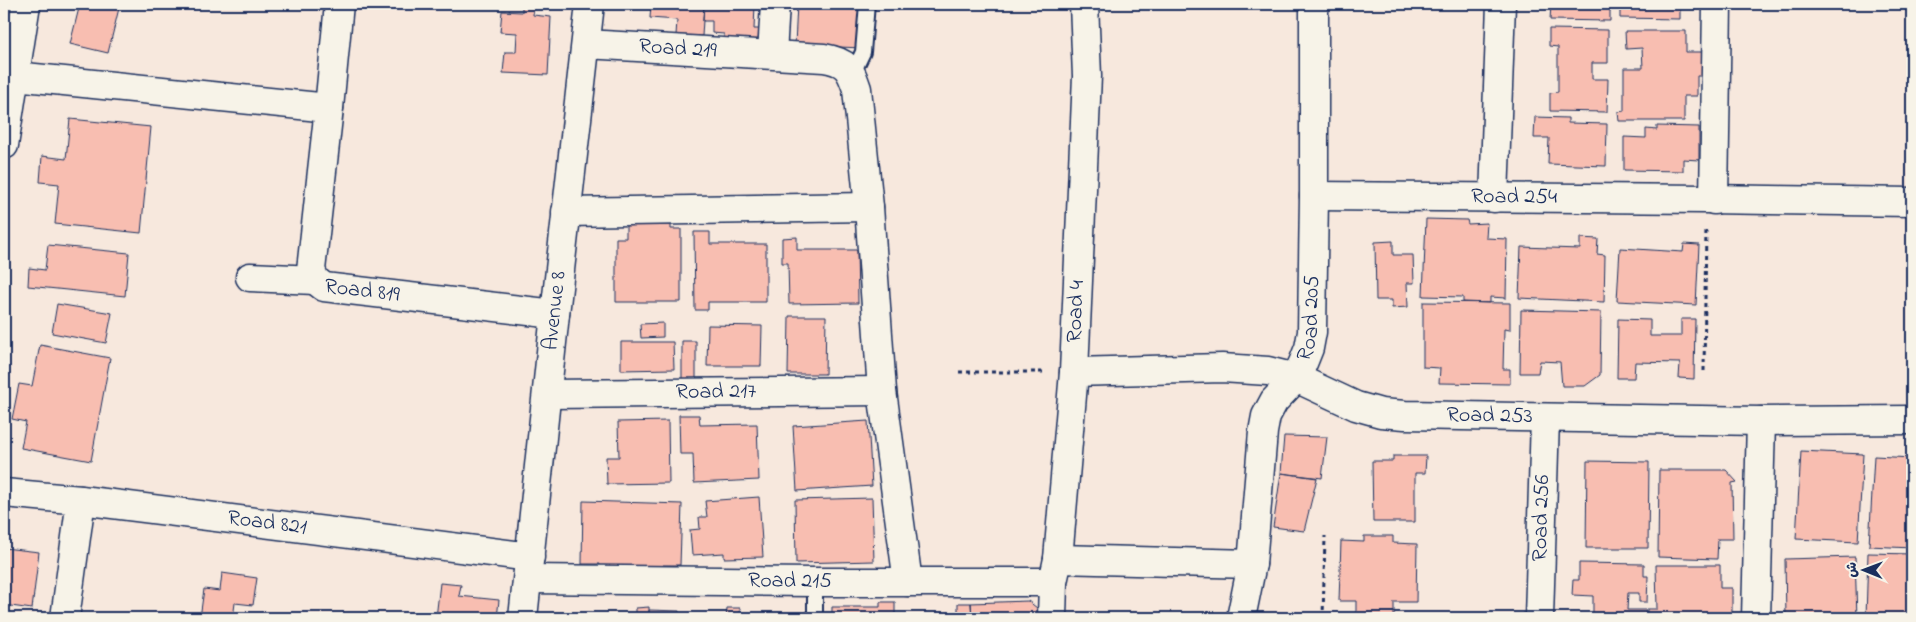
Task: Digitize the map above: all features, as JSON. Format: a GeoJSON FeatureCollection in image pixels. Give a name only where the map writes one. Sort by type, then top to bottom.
{"type":"FeatureCollection","features":[{"type":"Feature","properties":{"kind":"street"},"geometry":{"type":"LineString","coordinates":[[4,145],[26,4]]}},
{"type":"Feature","properties":{"kind":"street","name":"Road 819"},"geometry":{"type":"LineString","coordinates":[[339,4],[311,270],[315,280],[324,287],[555,314]]}},
{"type":"Feature","properties":{"kind":"street","name":"Avenue 8"},"geometry":{"type":"LineString","coordinates":[[523,618],[590,4]]}},
{"type":"Feature","properties":{"kind":"street"},"geometry":{"type":"LineString","coordinates":[[772,54],[775,4]]}},
{"type":"Feature","properties":{"kind":"street","name":"Road 4"},"geometry":{"type":"LineString","coordinates":[[1052,618],[1074,372],[1087,76],[1084,4]]}},
{"type":"Feature","properties":{"kind":"street","name":"Road 205"},"geometry":{"type":"LineString","coordinates":[[1241,618],[1252,564],[1266,416],[1274,401],[1296,378],[1309,348],[1312,332],[1314,4]]}},
{"type":"Feature","properties":{"kind":"street"},"geometry":{"type":"LineString","coordinates":[[1494,198],[1500,4]]}},
{"type":"Feature","properties":{"kind":"street"},"geometry":{"type":"LineString","coordinates":[[1711,199],[1717,4]]}},
{"type":"Feature","properties":{"kind":"street","name":"Road 219"},"geometry":{"type":"LineString","coordinates":[[586,44],[772,54],[846,68]]}},
{"type":"Feature","properties":{"kind":"street"},"geometry":{"type":"LineString","coordinates":[[846,68],[857,89],[869,206],[882,392],[908,582]]}},
{"type":"Feature","properties":{"kind":"street"},"geometry":{"type":"LineString","coordinates":[[15,76],[329,108]]}},
{"type":"Feature","properties":{"kind":"street","name":"Road 254"},"geometry":{"type":"LineString","coordinates":[[1314,196],[1912,202]]}},
{"type":"Feature","properties":{"kind":"street"},"geometry":{"type":"LineString","coordinates":[[566,212],[869,206]]}},
{"type":"Feature","properties":{"kind":"street"},"geometry":{"type":"LineString","coordinates":[[250,277],[315,280]]}},
{"type":"Feature","properties":{"kind":"street","name":"Road 253"},"geometry":{"type":"LineString","coordinates":[[1074,372],[1222,368],[1268,372],[1296,378],[1356,406],[1380,413],[1545,418],[1761,421],[1912,420]]}},
{"type":"Feature","properties":{"kind":"street","name":"Road 217"},"geometry":{"type":"LineString","coordinates":[[548,394],[882,392]]}},
{"type":"Feature","properties":{"kind":"street","name":"Road 256"},"geometry":{"type":"LineString","coordinates":[[1539,618],[1545,418]]}},
{"type":"Feature","properties":{"kind":"street"},"geometry":{"type":"LineString","coordinates":[[1756,618],[1761,421]]}},
{"type":"Feature","properties":{"kind":"street","name":"Road 821"},"geometry":{"type":"LineString","coordinates":[[4,493],[81,500],[529,568]]}},
{"type":"Feature","properties":{"kind":"street"},"geometry":{"type":"LineString","coordinates":[[65,618],[81,500]]}},
{"type":"Feature","properties":{"kind":"street","name":"Road 215"},"geometry":{"type":"LineString","coordinates":[[529,568],[815,582],[908,582],[1056,570],[1252,564]]}},
{"type":"Feature","properties":{"kind":"lane"},"geometry":{"type":"LineString","coordinates":[[846,68],[860,63],[863,52],[867,4]]}},
{"type":"Feature","properties":{"kind":"lane"},"geometry":{"type":"LineString","coordinates":[[815,582],[815,618]]}},
{"type":"Feature","properties":{"kind":"path"},"geometry":{"type":"LineString","coordinates":[[1704,372],[1711,199]]}},
{"type":"Feature","properties":{"kind":"path"},"geometry":{"type":"LineString","coordinates":[[959,372],[1074,372]]}},
{"type":"Feature","properties":{"kind":"path"},"geometry":{"type":"LineString","coordinates":[[1324,618],[1325,536]]}},
{"type":"Feature","properties":{"kind":"building"},"geometry":{"type":"Polygon","coordinates":[[[80,4],[120,4],[108,53],[70,44],[80,4]]]}},
{"type":"Feature","properties":{"kind":"building"},"geometry":{"type":"Polygon","coordinates":[[[651,4],[704,4],[702,36],[676,35],[677,20],[650,18],[651,4]]]}},
{"type":"Feature","properties":{"kind":"building"},"geometry":{"type":"Polygon","coordinates":[[[704,4],[755,4],[754,29],[760,29],[759,40],[724,39],[724,34],[712,33],[712,21],[703,21],[704,4]]]}},
{"type":"Feature","properties":{"kind":"building"},"geometry":{"type":"Polygon","coordinates":[[[797,4],[864,4],[862,48],[795,45],[797,4]]]}},
{"type":"Feature","properties":{"kind":"building"},"geometry":{"type":"Polygon","coordinates":[[[1551,4],[1610,4],[1610,21],[1550,20],[1551,4]]]}},
{"type":"Feature","properties":{"kind":"building"},"geometry":{"type":"Polygon","coordinates":[[[1620,4],[1680,4],[1680,19],[1620,18],[1620,4]]]}},
{"type":"Feature","properties":{"kind":"building"},"geometry":{"type":"Polygon","coordinates":[[[522,5],[534,5],[533,15],[551,17],[548,75],[503,73],[505,52],[516,52],[517,33],[500,32],[502,11],[522,12],[522,5]]]}},
{"type":"Feature","properties":{"kind":"building"},"geometry":{"type":"Polygon","coordinates":[[[1549,29],[1608,30],[1608,63],[1592,63],[1592,79],[1608,79],[1607,112],[1550,111],[1550,93],[1558,92],[1558,47],[1549,46],[1549,29]]]}},
{"type":"Feature","properties":{"kind":"building"},"geometry":{"type":"Polygon","coordinates":[[[1625,31],[1686,31],[1686,52],[1702,52],[1702,76],[1697,76],[1697,96],[1684,96],[1684,121],[1619,121],[1618,112],[1624,111],[1624,68],[1643,68],[1642,48],[1626,49],[1625,31]]]}},
{"type":"Feature","properties":{"kind":"building"},"geometry":{"type":"Polygon","coordinates":[[[1535,117],[1568,118],[1568,123],[1607,124],[1606,166],[1548,164],[1549,138],[1534,138],[1535,117]]]}},
{"type":"Feature","properties":{"kind":"building"},"geometry":{"type":"Polygon","coordinates":[[[70,119],[151,127],[141,233],[55,224],[59,184],[40,182],[42,156],[66,159],[70,119]]]}},
{"type":"Feature","properties":{"kind":"building"},"geometry":{"type":"Polygon","coordinates":[[[1657,126],[1699,127],[1699,160],[1683,159],[1683,171],[1624,170],[1624,137],[1646,138],[1646,129],[1657,130],[1657,126]]]}},
{"type":"Feature","properties":{"kind":"building"},"geometry":{"type":"Polygon","coordinates":[[[1426,219],[1467,220],[1468,224],[1487,223],[1486,238],[1507,239],[1506,298],[1490,297],[1490,303],[1463,302],[1463,297],[1423,296],[1426,219]]]}},
{"type":"Feature","properties":{"kind":"building"},"geometry":{"type":"Polygon","coordinates":[[[626,225],[671,225],[671,229],[681,229],[681,302],[616,302],[616,238],[626,238],[626,225]]]}},
{"type":"Feature","properties":{"kind":"building"},"geometry":{"type":"Polygon","coordinates":[[[694,232],[710,232],[710,244],[766,244],[766,302],[708,302],[708,310],[695,310],[694,232]]]}},
{"type":"Feature","properties":{"kind":"building"},"geometry":{"type":"Polygon","coordinates":[[[797,237],[797,250],[857,250],[858,303],[789,304],[788,263],[782,263],[782,238],[797,237]]]}},
{"type":"Feature","properties":{"kind":"building"},"geometry":{"type":"Polygon","coordinates":[[[1580,238],[1598,239],[1597,254],[1605,255],[1604,302],[1519,298],[1521,247],[1580,249],[1580,238]]]}},
{"type":"Feature","properties":{"kind":"building"},"geometry":{"type":"Polygon","coordinates":[[[1393,241],[1393,255],[1413,255],[1414,283],[1407,283],[1408,307],[1392,308],[1392,300],[1376,300],[1375,242],[1393,241]]]}},
{"type":"Feature","properties":{"kind":"building"},"geometry":{"type":"Polygon","coordinates":[[[1684,244],[1699,245],[1696,305],[1617,301],[1620,248],[1683,252],[1684,244]]]}},
{"type":"Feature","properties":{"kind":"building"},"geometry":{"type":"Polygon","coordinates":[[[48,245],[129,253],[125,296],[28,286],[29,268],[45,270],[48,245]]]}},
{"type":"Feature","properties":{"kind":"building"},"geometry":{"type":"Polygon","coordinates":[[[1423,302],[1510,303],[1510,330],[1504,329],[1503,369],[1510,369],[1510,384],[1439,383],[1440,368],[1423,367],[1423,302]]]}},
{"type":"Feature","properties":{"kind":"building"},"geometry":{"type":"Polygon","coordinates":[[[57,304],[112,313],[106,343],[52,333],[57,304]]]}},
{"type":"Feature","properties":{"kind":"building"},"geometry":{"type":"Polygon","coordinates":[[[1521,310],[1601,312],[1600,375],[1585,386],[1562,386],[1560,362],[1540,361],[1538,373],[1520,373],[1521,310]]]}},
{"type":"Feature","properties":{"kind":"building"},"geometry":{"type":"Polygon","coordinates":[[[789,316],[826,316],[825,374],[788,374],[789,316]]]}},
{"type":"Feature","properties":{"kind":"building"},"geometry":{"type":"Polygon","coordinates":[[[1618,319],[1650,320],[1650,336],[1681,336],[1681,319],[1695,319],[1694,379],[1679,378],[1680,363],[1635,362],[1634,378],[1617,378],[1618,319]]]}},
{"type":"Feature","properties":{"kind":"building"},"geometry":{"type":"Polygon","coordinates":[[[663,323],[663,337],[641,338],[640,324],[663,323]]]}},
{"type":"Feature","properties":{"kind":"building"},"geometry":{"type":"Polygon","coordinates":[[[708,325],[762,326],[761,366],[707,366],[708,325]]]}},
{"type":"Feature","properties":{"kind":"building"},"geometry":{"type":"Polygon","coordinates":[[[682,341],[696,341],[696,382],[682,382],[682,341]]]}},
{"type":"Feature","properties":{"kind":"building"},"geometry":{"type":"Polygon","coordinates":[[[621,342],[673,342],[674,369],[621,370],[621,342]]]}},
{"type":"Feature","properties":{"kind":"building"},"geometry":{"type":"Polygon","coordinates":[[[40,345],[110,358],[91,461],[21,448],[26,422],[12,419],[19,384],[32,386],[40,345]]]}},
{"type":"Feature","properties":{"kind":"building"},"geometry":{"type":"Polygon","coordinates":[[[679,415],[699,415],[700,425],[757,424],[759,480],[694,483],[693,454],[680,454],[679,415]]]}},
{"type":"Feature","properties":{"kind":"building"},"geometry":{"type":"Polygon","coordinates":[[[668,421],[669,483],[607,484],[606,457],[619,457],[618,422],[668,421]]]}},
{"type":"Feature","properties":{"kind":"building"},"geometry":{"type":"Polygon","coordinates":[[[868,421],[872,486],[797,491],[793,426],[868,421]]]}},
{"type":"Feature","properties":{"kind":"building"},"geometry":{"type":"Polygon","coordinates":[[[1284,436],[1327,437],[1322,478],[1281,473],[1284,436]]]}},
{"type":"Feature","properties":{"kind":"building"},"geometry":{"type":"Polygon","coordinates":[[[1801,451],[1863,454],[1858,542],[1796,539],[1801,451]]]}},
{"type":"Feature","properties":{"kind":"building"},"geometry":{"type":"Polygon","coordinates":[[[1393,456],[1426,456],[1425,473],[1415,473],[1415,522],[1373,522],[1372,461],[1393,461],[1393,456]]]}},
{"type":"Feature","properties":{"kind":"building"},"geometry":{"type":"Polygon","coordinates":[[[1874,456],[1912,458],[1912,548],[1869,546],[1874,456]]]}},
{"type":"Feature","properties":{"kind":"building"},"geometry":{"type":"Polygon","coordinates":[[[1587,461],[1649,462],[1648,548],[1586,548],[1587,461]]]}},
{"type":"Feature","properties":{"kind":"building"},"geometry":{"type":"Polygon","coordinates":[[[1659,470],[1726,470],[1737,482],[1732,483],[1733,539],[1718,539],[1717,559],[1658,557],[1659,470]]]}},
{"type":"Feature","properties":{"kind":"building"},"geometry":{"type":"Polygon","coordinates":[[[1281,473],[1317,478],[1304,531],[1273,527],[1281,473]]]}},
{"type":"Feature","properties":{"kind":"building"},"geometry":{"type":"Polygon","coordinates":[[[759,497],[763,557],[724,558],[724,553],[692,555],[690,530],[700,529],[699,517],[707,517],[705,501],[759,497]]]}},
{"type":"Feature","properties":{"kind":"building"},"geometry":{"type":"Polygon","coordinates":[[[872,498],[874,561],[796,563],[795,500],[872,498]]]}},
{"type":"Feature","properties":{"kind":"building"},"geometry":{"type":"Polygon","coordinates":[[[583,501],[682,504],[680,565],[663,565],[663,574],[599,572],[600,564],[582,564],[583,501]]]}},
{"type":"Feature","properties":{"kind":"building"},"geometry":{"type":"Polygon","coordinates":[[[1364,536],[1393,536],[1393,543],[1417,544],[1416,602],[1394,602],[1394,618],[1356,618],[1356,601],[1339,601],[1341,541],[1364,542],[1364,536]]]}},
{"type":"Feature","properties":{"kind":"building"},"geometry":{"type":"Polygon","coordinates":[[[4,548],[39,552],[32,609],[4,605],[4,548]]]}},
{"type":"Feature","properties":{"kind":"building"},"geometry":{"type":"Polygon","coordinates":[[[1868,553],[1912,554],[1912,618],[1866,618],[1868,553]]]}},
{"type":"Feature","properties":{"kind":"building"},"geometry":{"type":"Polygon","coordinates":[[[1855,557],[1857,618],[1786,618],[1785,559],[1855,557]]]}},
{"type":"Feature","properties":{"kind":"building"},"geometry":{"type":"Polygon","coordinates":[[[1579,563],[1644,564],[1644,576],[1648,576],[1647,602],[1639,602],[1639,593],[1628,593],[1627,610],[1646,610],[1646,618],[1593,618],[1593,596],[1572,595],[1573,580],[1579,580],[1579,563]]]}},
{"type":"Feature","properties":{"kind":"building"},"geometry":{"type":"Polygon","coordinates":[[[1656,565],[1720,565],[1720,588],[1732,588],[1732,618],[1647,618],[1647,609],[1657,609],[1656,565]]]}},
{"type":"Feature","properties":{"kind":"building"},"geometry":{"type":"Polygon","coordinates":[[[222,573],[257,578],[253,605],[235,603],[233,618],[200,618],[204,589],[220,591],[222,573]]]}},
{"type":"Feature","properties":{"kind":"building"},"geometry":{"type":"Polygon","coordinates":[[[440,583],[461,585],[459,596],[499,600],[497,618],[436,618],[440,583]]]}},
{"type":"Feature","properties":{"kind":"building"},"geometry":{"type":"Polygon","coordinates":[[[1028,601],[1037,608],[1037,618],[972,618],[971,603],[1028,601]]]}},
{"type":"Feature","properties":{"kind":"building"},"geometry":{"type":"Polygon","coordinates":[[[880,602],[895,602],[895,618],[832,618],[832,607],[880,607],[880,602]]]}},
{"type":"Feature","properties":{"kind":"building"},"geometry":{"type":"Polygon","coordinates":[[[958,603],[971,603],[972,618],[958,618],[958,603]]]}},
{"type":"Feature","properties":{"kind":"building"},"geometry":{"type":"Polygon","coordinates":[[[649,607],[649,618],[636,618],[636,608],[649,607]]]}},
{"type":"Feature","properties":{"kind":"building"},"geometry":{"type":"Polygon","coordinates":[[[727,608],[740,608],[740,617],[798,618],[726,618],[727,608]]]}},
{"type":"Feature","properties":{"kind":"building"},"geometry":{"type":"Polygon","coordinates":[[[649,610],[679,611],[678,618],[649,618],[649,610]]]}}]}
